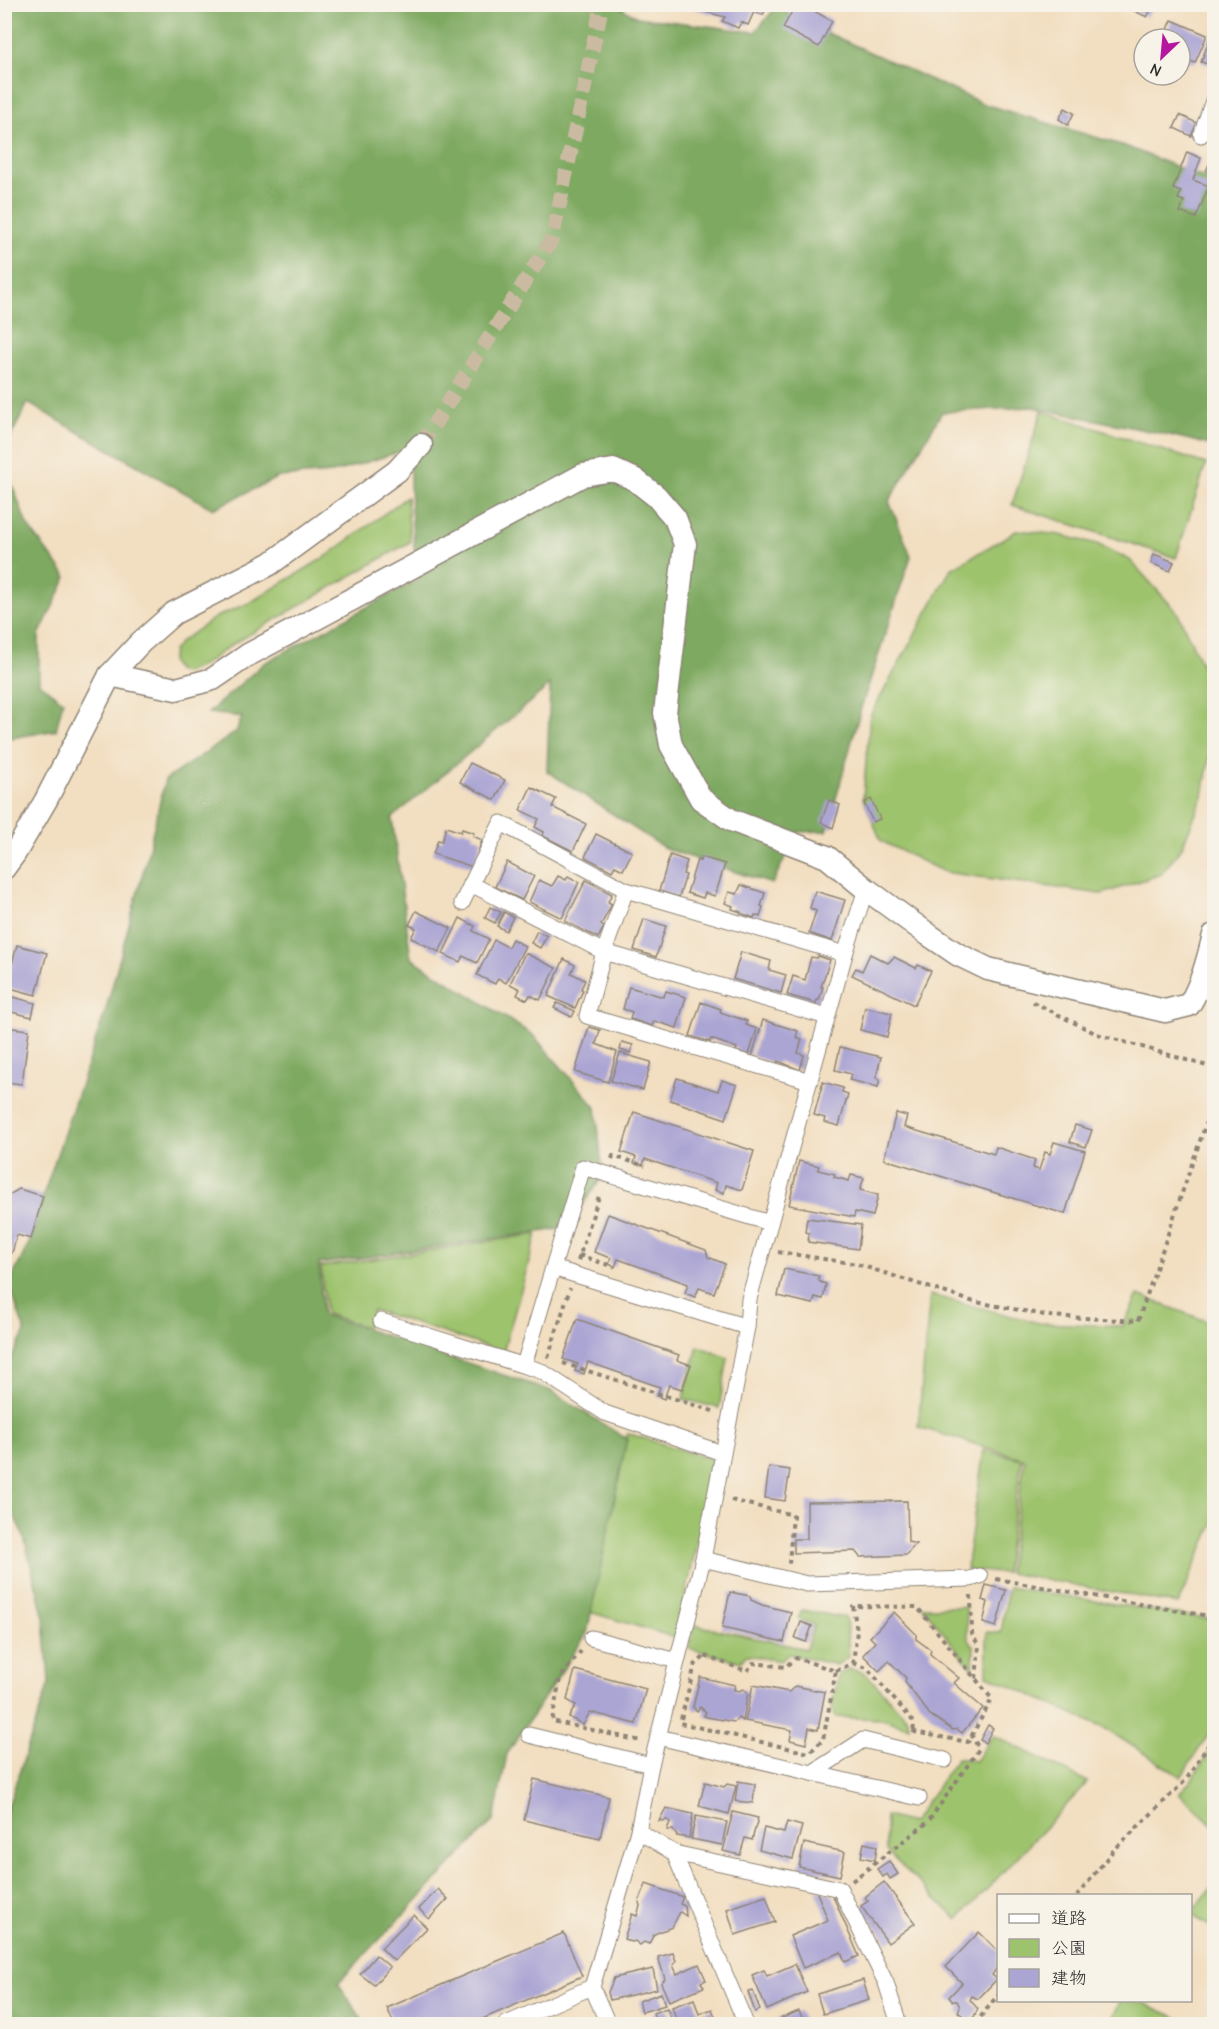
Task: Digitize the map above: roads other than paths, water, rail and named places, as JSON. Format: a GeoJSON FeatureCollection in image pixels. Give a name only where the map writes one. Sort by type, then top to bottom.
{"type":"FeatureCollection","features":[{"type":"Feature","properties":{"kind":"street"},"geometry":{"type":"LineString","coordinates":[[1201,135],[1215,98]]}},
{"type":"Feature","properties":{"kind":"street"},"geometry":{"type":"LineString","coordinates":[[4,868],[46,800],[110,675],[140,643],[174,613],[270,564],[397,471],[421,445]]}},
{"type":"Feature","properties":{"kind":"street"},"geometry":{"type":"LineString","coordinates":[[110,675],[176,689],[213,679],[248,656],[584,475],[613,470],[634,479],[656,496],[675,518],[685,543],[665,713],[671,745],[701,799],[731,820],[827,857],[866,889],[957,954],[988,969],[1165,1011],[1189,1005],[1206,967],[1215,935]]}},
{"type":"Feature","properties":{"kind":"street"},"geometry":{"type":"LineString","coordinates":[[462,903],[501,823],[626,890],[845,954]]}},
{"type":"Feature","properties":{"kind":"street"},"geometry":{"type":"LineString","coordinates":[[471,884],[604,952],[827,1017]]}},
{"type":"Feature","properties":{"kind":"street"},"geometry":{"type":"LineString","coordinates":[[608,2025],[592,1986],[638,1831],[651,1765],[652,1739],[677,1661],[703,1559],[747,1327],[749,1299],[827,1017],[866,889]]}},
{"type":"Feature","properties":{"kind":"street"},"geometry":{"type":"LineString","coordinates":[[626,890],[604,952],[587,1016],[810,1082]]}},
{"type":"Feature","properties":{"kind":"street"},"geometry":{"type":"LineString","coordinates":[[524,1365],[583,1167],[770,1223]]}},
{"type":"Feature","properties":{"kind":"street"},"geometry":{"type":"LineString","coordinates":[[553,1268],[747,1327]]}},
{"type":"Feature","properties":{"kind":"street"},"geometry":{"type":"LineString","coordinates":[[381,1321],[544,1372],[605,1413],[722,1453]]}},
{"type":"Feature","properties":{"kind":"street"},"geometry":{"type":"LineString","coordinates":[[703,1559],[807,1584],[975,1578]]}},
{"type":"Feature","properties":{"kind":"street"},"geometry":{"type":"LineString","coordinates":[[591,1638],[677,1661]]}},
{"type":"Feature","properties":{"kind":"street"},"geometry":{"type":"LineString","coordinates":[[529,1735],[651,1765]]}},
{"type":"Feature","properties":{"kind":"street"},"geometry":{"type":"LineString","coordinates":[[652,1739],[919,1798]]}},
{"type":"Feature","properties":{"kind":"street"},"geometry":{"type":"LineString","coordinates":[[812,1773],[863,1740],[945,1760]]}},
{"type":"Feature","properties":{"kind":"street"},"geometry":{"type":"LineString","coordinates":[[638,1831],[674,1852],[840,1889],[886,1983],[899,2025]]}},
{"type":"Feature","properties":{"kind":"street"},"geometry":{"type":"LineString","coordinates":[[674,1852],[746,2025]]}},
{"type":"Feature","properties":{"kind":"street"},"geometry":{"type":"LineString","coordinates":[[506,2025],[592,1986]]}},
{"type":"Feature","properties":{"kind":"tunnel"},"geometry":{"type":"LineString","coordinates":[[421,445],[552,239],[602,4]]}}]}
